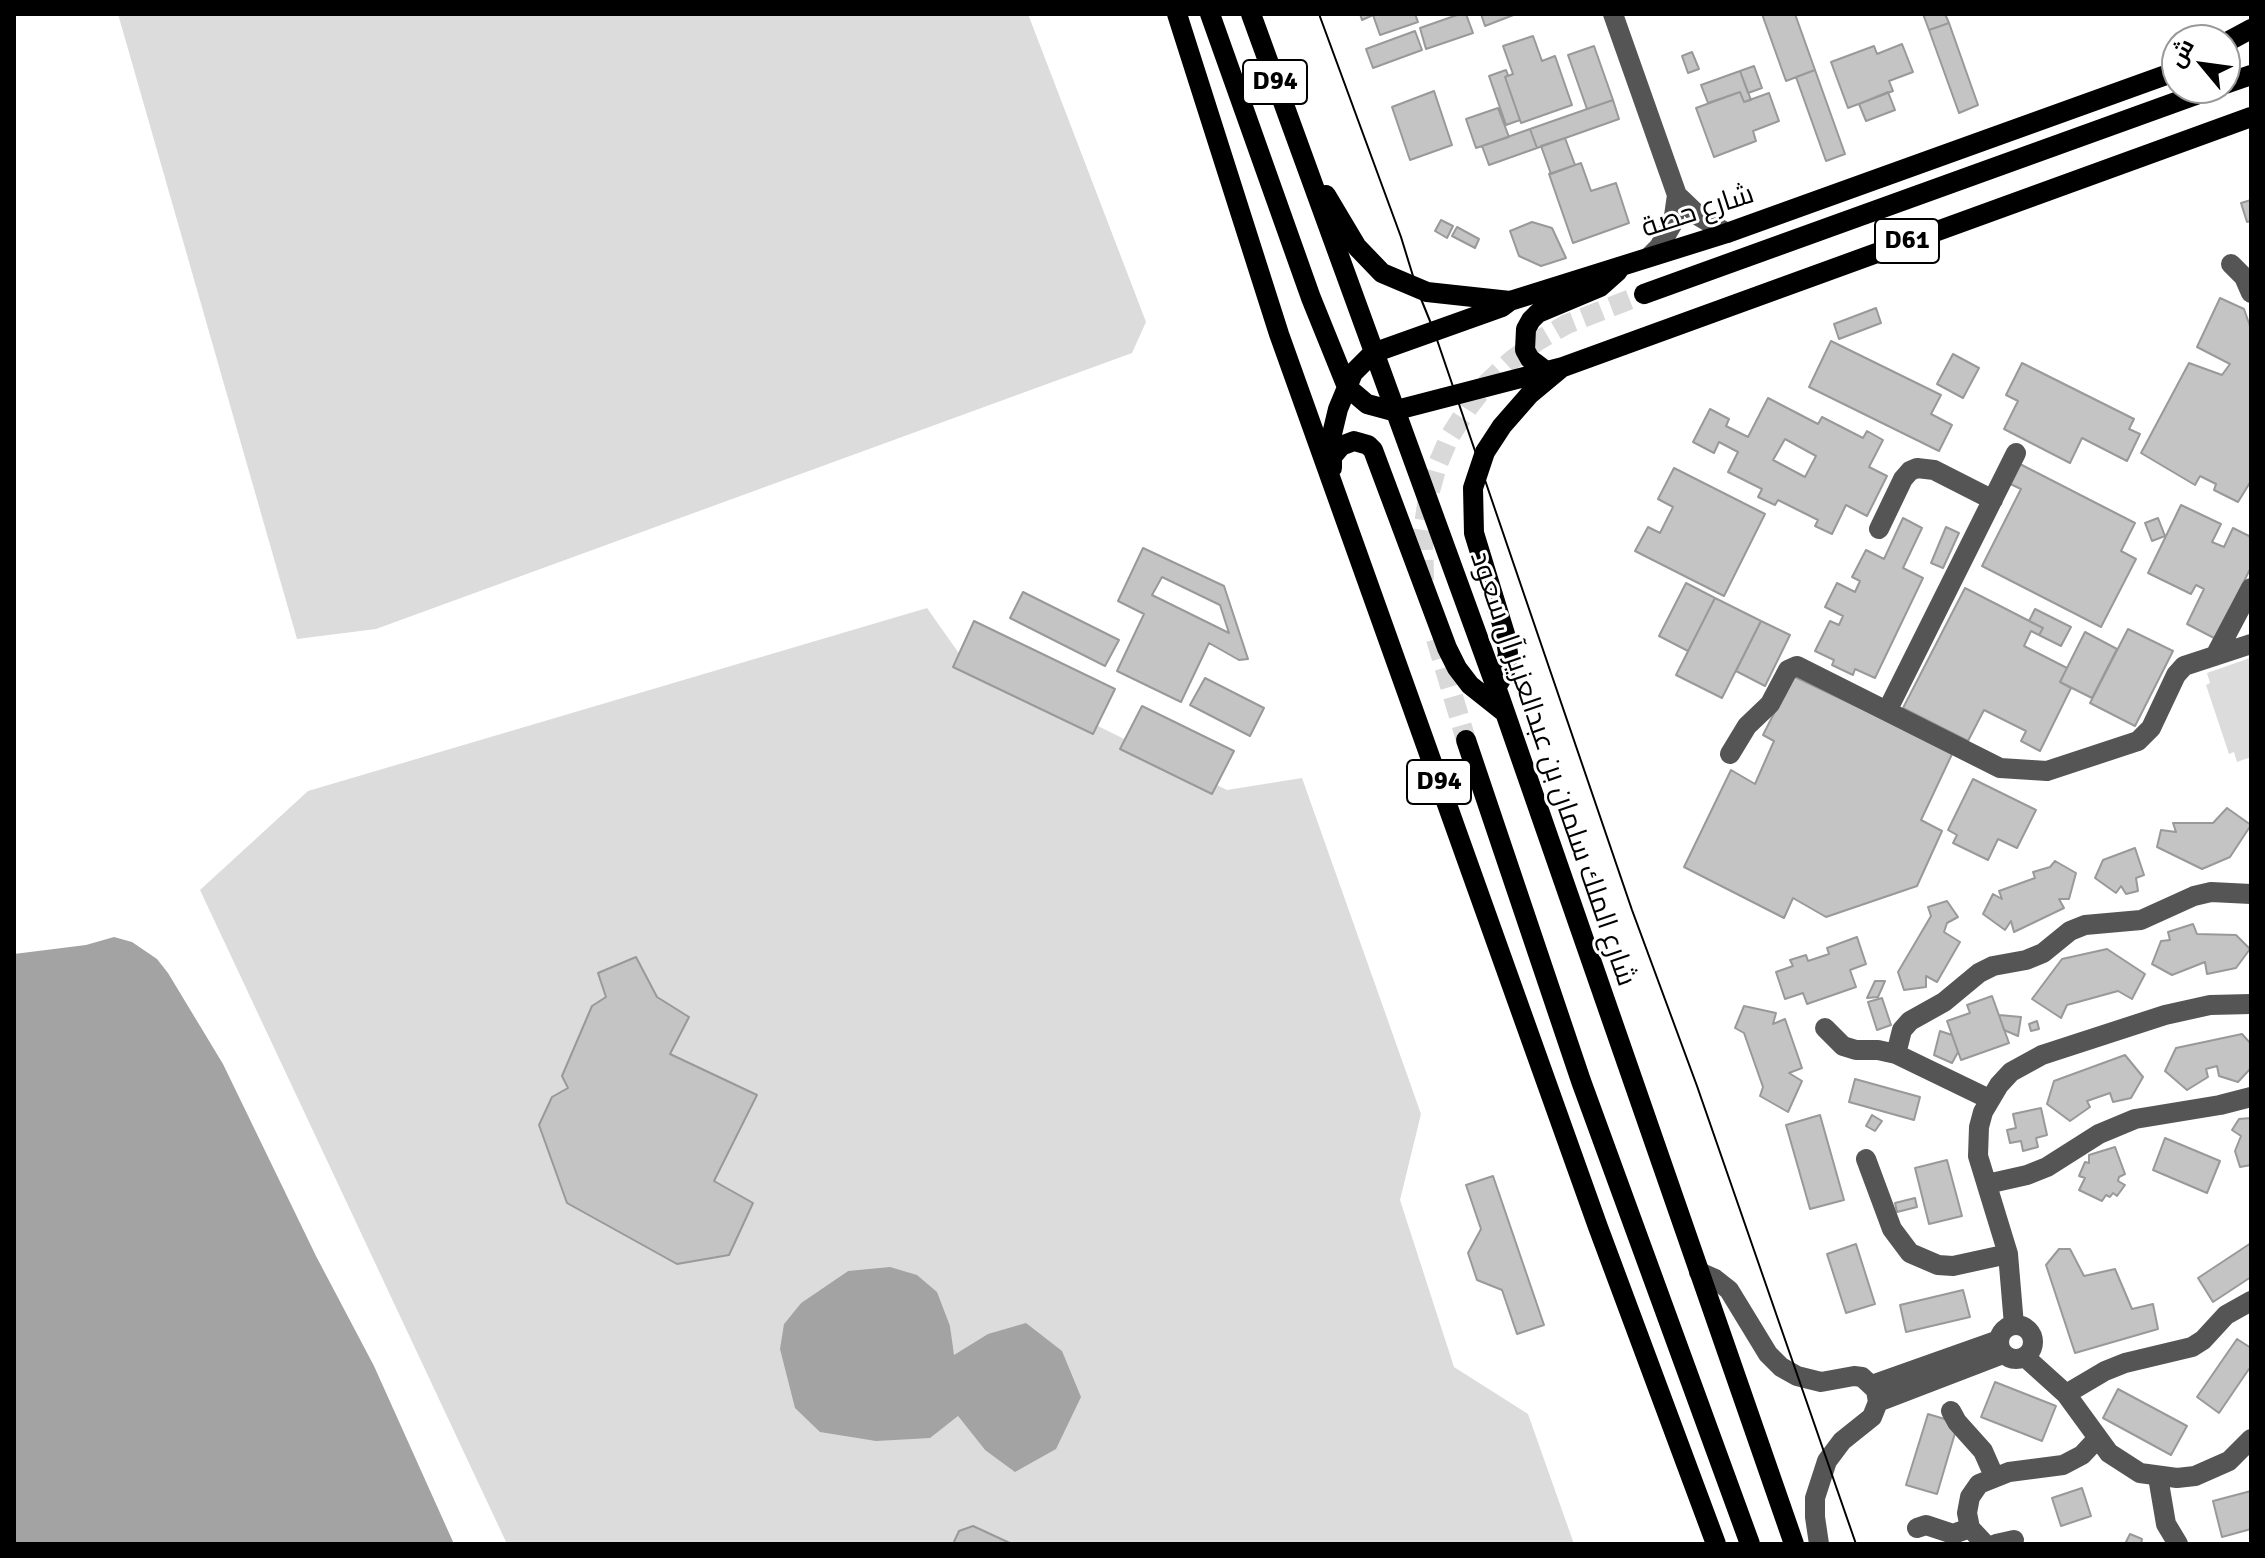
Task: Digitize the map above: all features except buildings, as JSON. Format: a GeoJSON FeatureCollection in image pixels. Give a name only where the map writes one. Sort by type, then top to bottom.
{"type":"FeatureCollection","features":[{"type":"Feature","properties":{"kind":"main road","name":"D94"},"geometry":{"type":"LineString","coordinates":[[1177,14],[1279,334],[1593,1212],[1716,1544]]}},
{"type":"Feature","properties":{"kind":"main road"},"geometry":{"type":"LineString","coordinates":[[1210,14],[1347,387],[1367,404],[1393,411],[1554,369]]}},
{"type":"Feature","properties":{"kind":"main road","name":"شارع الملك سلمان بن عبدالعزيز آل سعود"},"geometry":{"type":"LineString","coordinates":[[1251,14],[1496,688],[1794,1544]]}},
{"type":"Feature","properties":{"kind":"main road","name":"شارع حصة"},"geometry":{"type":"LineString","coordinates":[[1373,353],[1502,307],[1510,301],[1727,233],[2161,77]]}},
{"type":"Feature","properties":{"kind":"main road"},"geometry":{"type":"LineString","coordinates":[[1644,294],[2171,104]]}},
{"type":"Feature","properties":{"kind":"main road","name":"D61"},"geometry":{"type":"LineString","coordinates":[[1554,369],[2251,117]]}},
{"type":"Feature","properties":{"kind":"main road"},"geometry":{"type":"LineString","coordinates":[[1300,150],[1357,247],[1382,273],[1427,292],[1510,301]]}},
{"type":"Feature","properties":{"kind":"main road"},"geometry":{"type":"LineString","coordinates":[[1554,369],[1537,366],[1525,350],[1526,329],[1531,320],[1538,313],[1600,287],[1623,266]]}},
{"type":"Feature","properties":{"kind":"main road"},"geometry":{"type":"LineString","coordinates":[[1320,320],[1333,342],[1347,345],[1359,332],[1358,307]]}},
{"type":"Feature","properties":{"kind":"main road"},"geometry":{"type":"LineString","coordinates":[[1333,486],[1332,434],[1353,373],[1373,353]]}},
{"type":"Feature","properties":{"kind":"main road"},"geometry":{"type":"LineString","coordinates":[[1496,688],[1505,672],[1508,653],[1474,533],[1473,488],[1485,452],[1502,426],[1554,369]]}},
{"type":"Feature","properties":{"kind":"main road"},"geometry":{"type":"LineString","coordinates":[[1331,458],[1341,446],[1354,441],[1373,450],[1457,668],[1470,685],[1504,712]]}},
{"type":"Feature","properties":{"kind":"main road"},"geometry":{"type":"LineString","coordinates":[[1466,740],[1581,1081],[1750,1544]]}},
{"type":"Feature","properties":{"kind":"street"},"geometry":{"type":"LineString","coordinates":[[1613,14],[1677,195],[1700,217],[1727,233]]}},
{"type":"Feature","properties":{"kind":"street"},"geometry":{"type":"LineString","coordinates":[[1649,257],[1659,247],[1673,223],[1677,195]]}},
{"type":"Feature","properties":{"kind":"street"},"geometry":{"type":"LineString","coordinates":[[2231,264],[2244,277],[2251,293]]}},
{"type":"Feature","properties":{"kind":"street"},"geometry":{"type":"LineString","coordinates":[[1887,711],[2016,453]]}},
{"type":"Feature","properties":{"kind":"street"},"geometry":{"type":"LineString","coordinates":[[1879,529],[1903,479],[1917,468],[1934,470],[1993,500]]}},
{"type":"Feature","properties":{"kind":"street"},"geometry":{"type":"LineString","coordinates":[[2215,656],[2251,588]]}},
{"type":"Feature","properties":{"kind":"street"},"geometry":{"type":"LineString","coordinates":[[1730,754],[1747,726],[1770,704],[1792,667],[1801,668],[2000,768],[2047,771],[2138,741],[2151,728],[2180,669],[2251,644]]}},
{"type":"Feature","properties":{"kind":"street"},"geometry":{"type":"LineString","coordinates":[[1896,1054],[1902,1030],[1910,1021],[1957,993],[1979,973],[1993,966],[2026,960],[2043,953],[2070,931],[2085,925],[2141,920],[2194,896],[2211,892],[2251,894]]}},
{"type":"Feature","properties":{"kind":"street"},"geometry":{"type":"LineString","coordinates":[[2014,1325],[2008,1254],[1978,1156],[1979,1127],[1989,1099],[2011,1072],[2042,1055],[2187,1008],[2251,1004]]}},
{"type":"Feature","properties":{"kind":"street"},"geometry":{"type":"LineString","coordinates":[[1825,1028],[1843,1046],[1896,1054],[1989,1099]]}},
{"type":"Feature","properties":{"kind":"street"},"geometry":{"type":"LineString","coordinates":[[1987,1184],[2017,1178],[2047,1167],[2099,1134],[2135,1119],[2251,1097]]}},
{"type":"Feature","properties":{"kind":"street"},"geometry":{"type":"LineString","coordinates":[[1866,1159],[1892,1229],[1910,1253],[1938,1265],[1953,1266],[2008,1254]]}},
{"type":"Feature","properties":{"kind":"street"},"geometry":{"type":"LineString","coordinates":[[1699,1272],[1729,1290],[1768,1354],[1781,1367],[1821,1382],[1862,1377],[1875,1394],[1872,1417],[1842,1441],[1827,1461],[1815,1498],[1819,1544]]}},
{"type":"Feature","properties":{"kind":"street"},"geometry":{"type":"LineString","coordinates":[[2066,1394],[2125,1363],[2192,1347],[2203,1340],[2226,1315],[2251,1301]]}},
{"type":"Feature","properties":{"kind":"street"},"geometry":{"type":"LineString","coordinates":[[2007,1327],[2027,1328],[2032,1333],[2033,1347],[2025,1357],[2017,1360],[2001,1347],[2007,1327]]}},
{"type":"Feature","properties":{"kind":"street"},"geometry":{"type":"LineString","coordinates":[[1875,1394],[2001,1347]]}},
{"type":"Feature","properties":{"kind":"street"},"geometry":{"type":"LineString","coordinates":[[2025,1357],[2066,1394],[2097,1439],[2124,1464],[2158,1477],[2195,1476],[2213,1470],[2229,1461],[2251,1439]]}},
{"type":"Feature","properties":{"kind":"street"},"geometry":{"type":"LineString","coordinates":[[1951,1411],[1983,1451],[1994,1476]]}},
{"type":"Feature","properties":{"kind":"street"},"geometry":{"type":"LineString","coordinates":[[1985,1544],[1970,1528],[1967,1513],[1970,1497],[1979,1484],[1994,1476],[2026,1468],[2063,1465],[2082,1455],[2097,1439]]}},
{"type":"Feature","properties":{"kind":"street"},"geometry":{"type":"LineString","coordinates":[[2158,1477],[2166,1524],[2178,1544]]}},
{"type":"Feature","properties":{"kind":"street"},"geometry":{"type":"LineString","coordinates":[[1917,1528],[1926,1525],[1953,1534],[1970,1528]]}},
{"type":"Feature","properties":{"kind":"shaded area"},"geometry":{"type":"Polygon","coordinates":[[[118,14],[1028,14],[1146,322],[1132,353],[376,629],[297,639],[118,14]]]}},
{"type":"Feature","properties":{"kind":"shaded area"},"geometry":{"type":"Polygon","coordinates":[[[927,608],[963,659],[1227,790],[1302,778],[1421,1114],[1400,1200],[1454,1367],[1528,1414],[1574,1544],[1012,1544],[973,1526],[959,1531],[953,1544],[507,1544],[200,890],[308,791],[927,608]],[[598,973],[606,997],[592,1007],[562,1076],[568,1088],[552,1097],[539,1125],[567,1203],[677,1264],[729,1255],[753,1203],[714,1181],[757,1096],[670,1054],[689,1017],[657,997],[598,973]],[[848,1271],[801,1303],[784,1324],[958,1416],[985,1450],[953,1356],[950,1326],[848,1271]]]}},
{"type":"Feature","properties":{"kind":"shaded area"},"geometry":{"type":"Polygon","coordinates":[[[2250,658],[2251,757],[2237,762],[2234,752],[2229,754],[2206,685],[2210,683],[2207,673],[2250,658]]]}},
{"type":"Feature","properties":{"kind":"shaded area"},"geometry":{"type":"Polygon","coordinates":[[[114,937],[132,942],[157,959],[223,1064],[316,1256],[374,1366],[454,1544],[14,1544],[14,954],[86,945],[114,937]]]}},
{"type":"Feature","properties":{"kind":"shaded area"},"geometry":{"type":"Polygon","coordinates":[[[890,1267],[917,1275],[937,1292],[950,1326],[954,1355],[988,1334],[1026,1323],[1062,1351],[1081,1397],[1056,1449],[1015,1472],[985,1450],[958,1416],[930,1438],[876,1441],[820,1432],[795,1408],[780,1349],[784,1324],[801,1303],[848,1271],[890,1267]]]}},
{"type":"Feature","properties":{"kind":"tunnel"},"geometry":{"type":"LineString","coordinates":[[1424,580],[1423,531],[1428,498],[1450,436],[1468,408],[1488,382],[1539,340],[1567,324],[1644,294]]}},
{"type":"Feature","properties":{"kind":"tunnel"},"geometry":{"type":"LineString","coordinates":[[1436,639],[1466,740]]}},
{"type":"Feature","properties":{"kind":"tram line"},"geometry":{"type":"LineString","coordinates":[[1319,14],[1434,331],[1632,910],[1697,1086],[1856,1544]]}}]}
